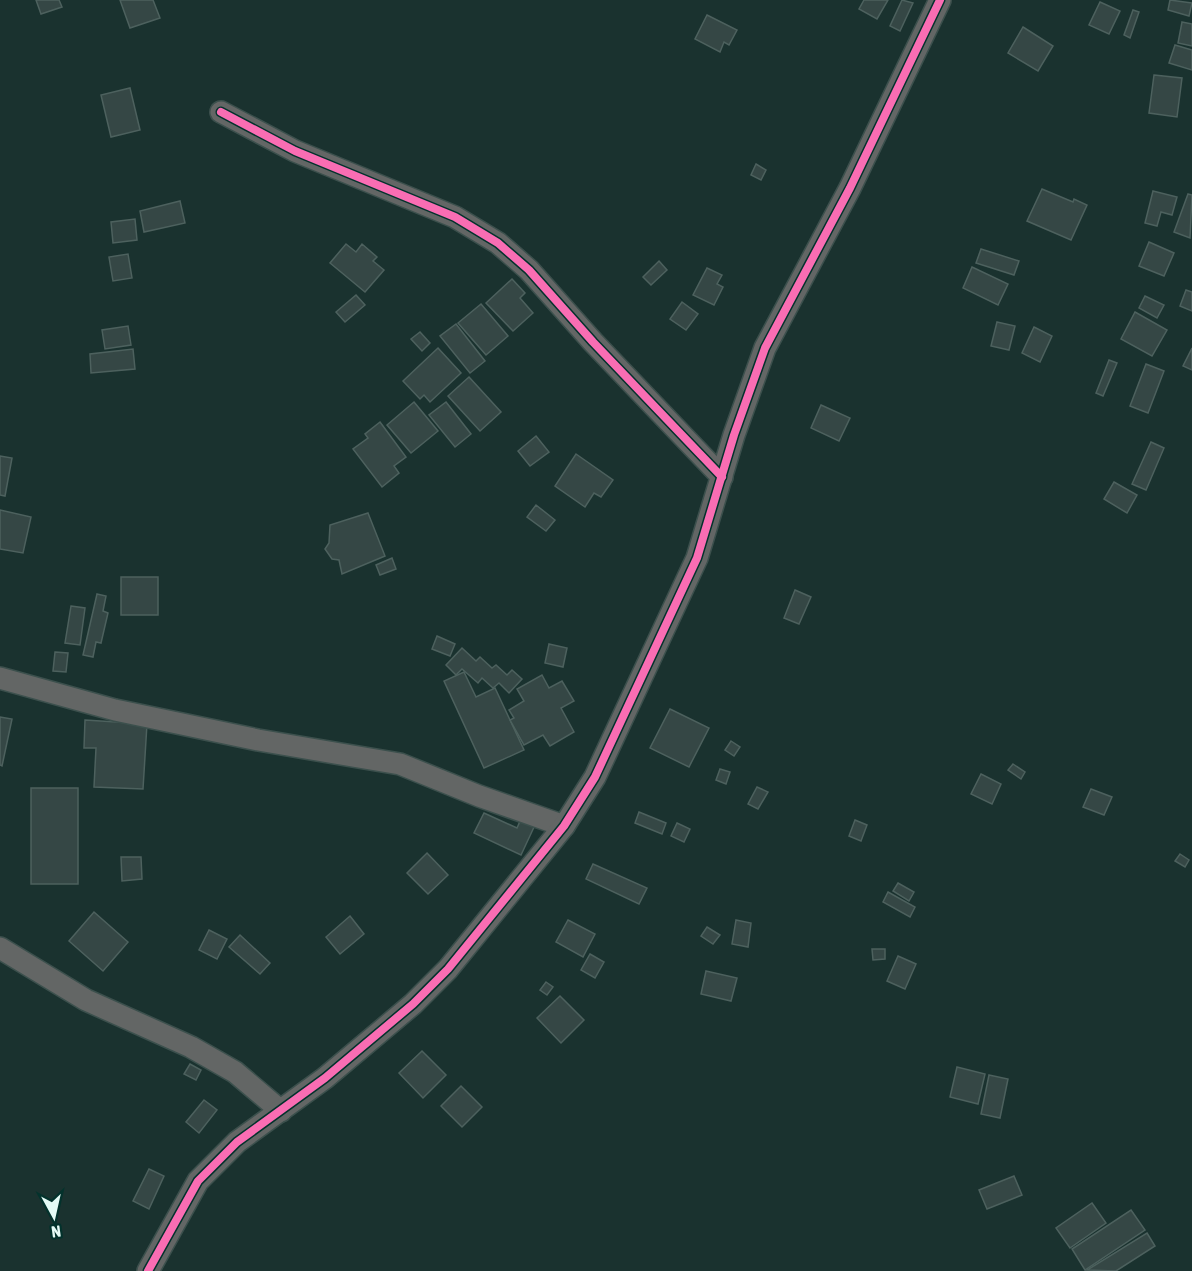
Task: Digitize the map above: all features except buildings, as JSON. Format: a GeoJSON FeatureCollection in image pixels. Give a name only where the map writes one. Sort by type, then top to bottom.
{"type":"FeatureCollection","features":[{"type":"Feature","properties":{"kind":"street"},"geometry":{"type":"LineString","coordinates":[[148,1271],[198,1181],[237,1142],[325,1078],[420,997],[448,969],[564,825],[595,777],[698,558],[765,348],[850,188],[940,0]]}},
{"type":"Feature","properties":{"kind":"street"},"geometry":{"type":"LineString","coordinates":[[221,112],[295,151],[455,218],[498,243],[529,270],[593,342],[722,477]]}},
{"type":"Feature","properties":{"kind":"street"},"geometry":{"type":"LineString","coordinates":[[0,678],[126,712],[258,740],[400,765],[479,796],[564,825]]}},
{"type":"Feature","properties":{"kind":"street"},"geometry":{"type":"LineString","coordinates":[[0,948],[86,1000],[191,1047],[236,1072],[281,1111]]}},
{"type":"Feature","properties":{"kind":"cycle path"},"geometry":{"type":"LineString","coordinates":[[148,1271],[198,1181],[237,1142],[325,1078],[413,1004],[448,969],[564,826],[595,777],[697,558],[734,435],[765,348],[850,188],[940,0]]}},
{"type":"Feature","properties":{"kind":"cycle path"},"geometry":{"type":"LineString","coordinates":[[221,112],[295,151],[455,217],[498,243],[529,270],[593,342],[722,477]]}}]}
